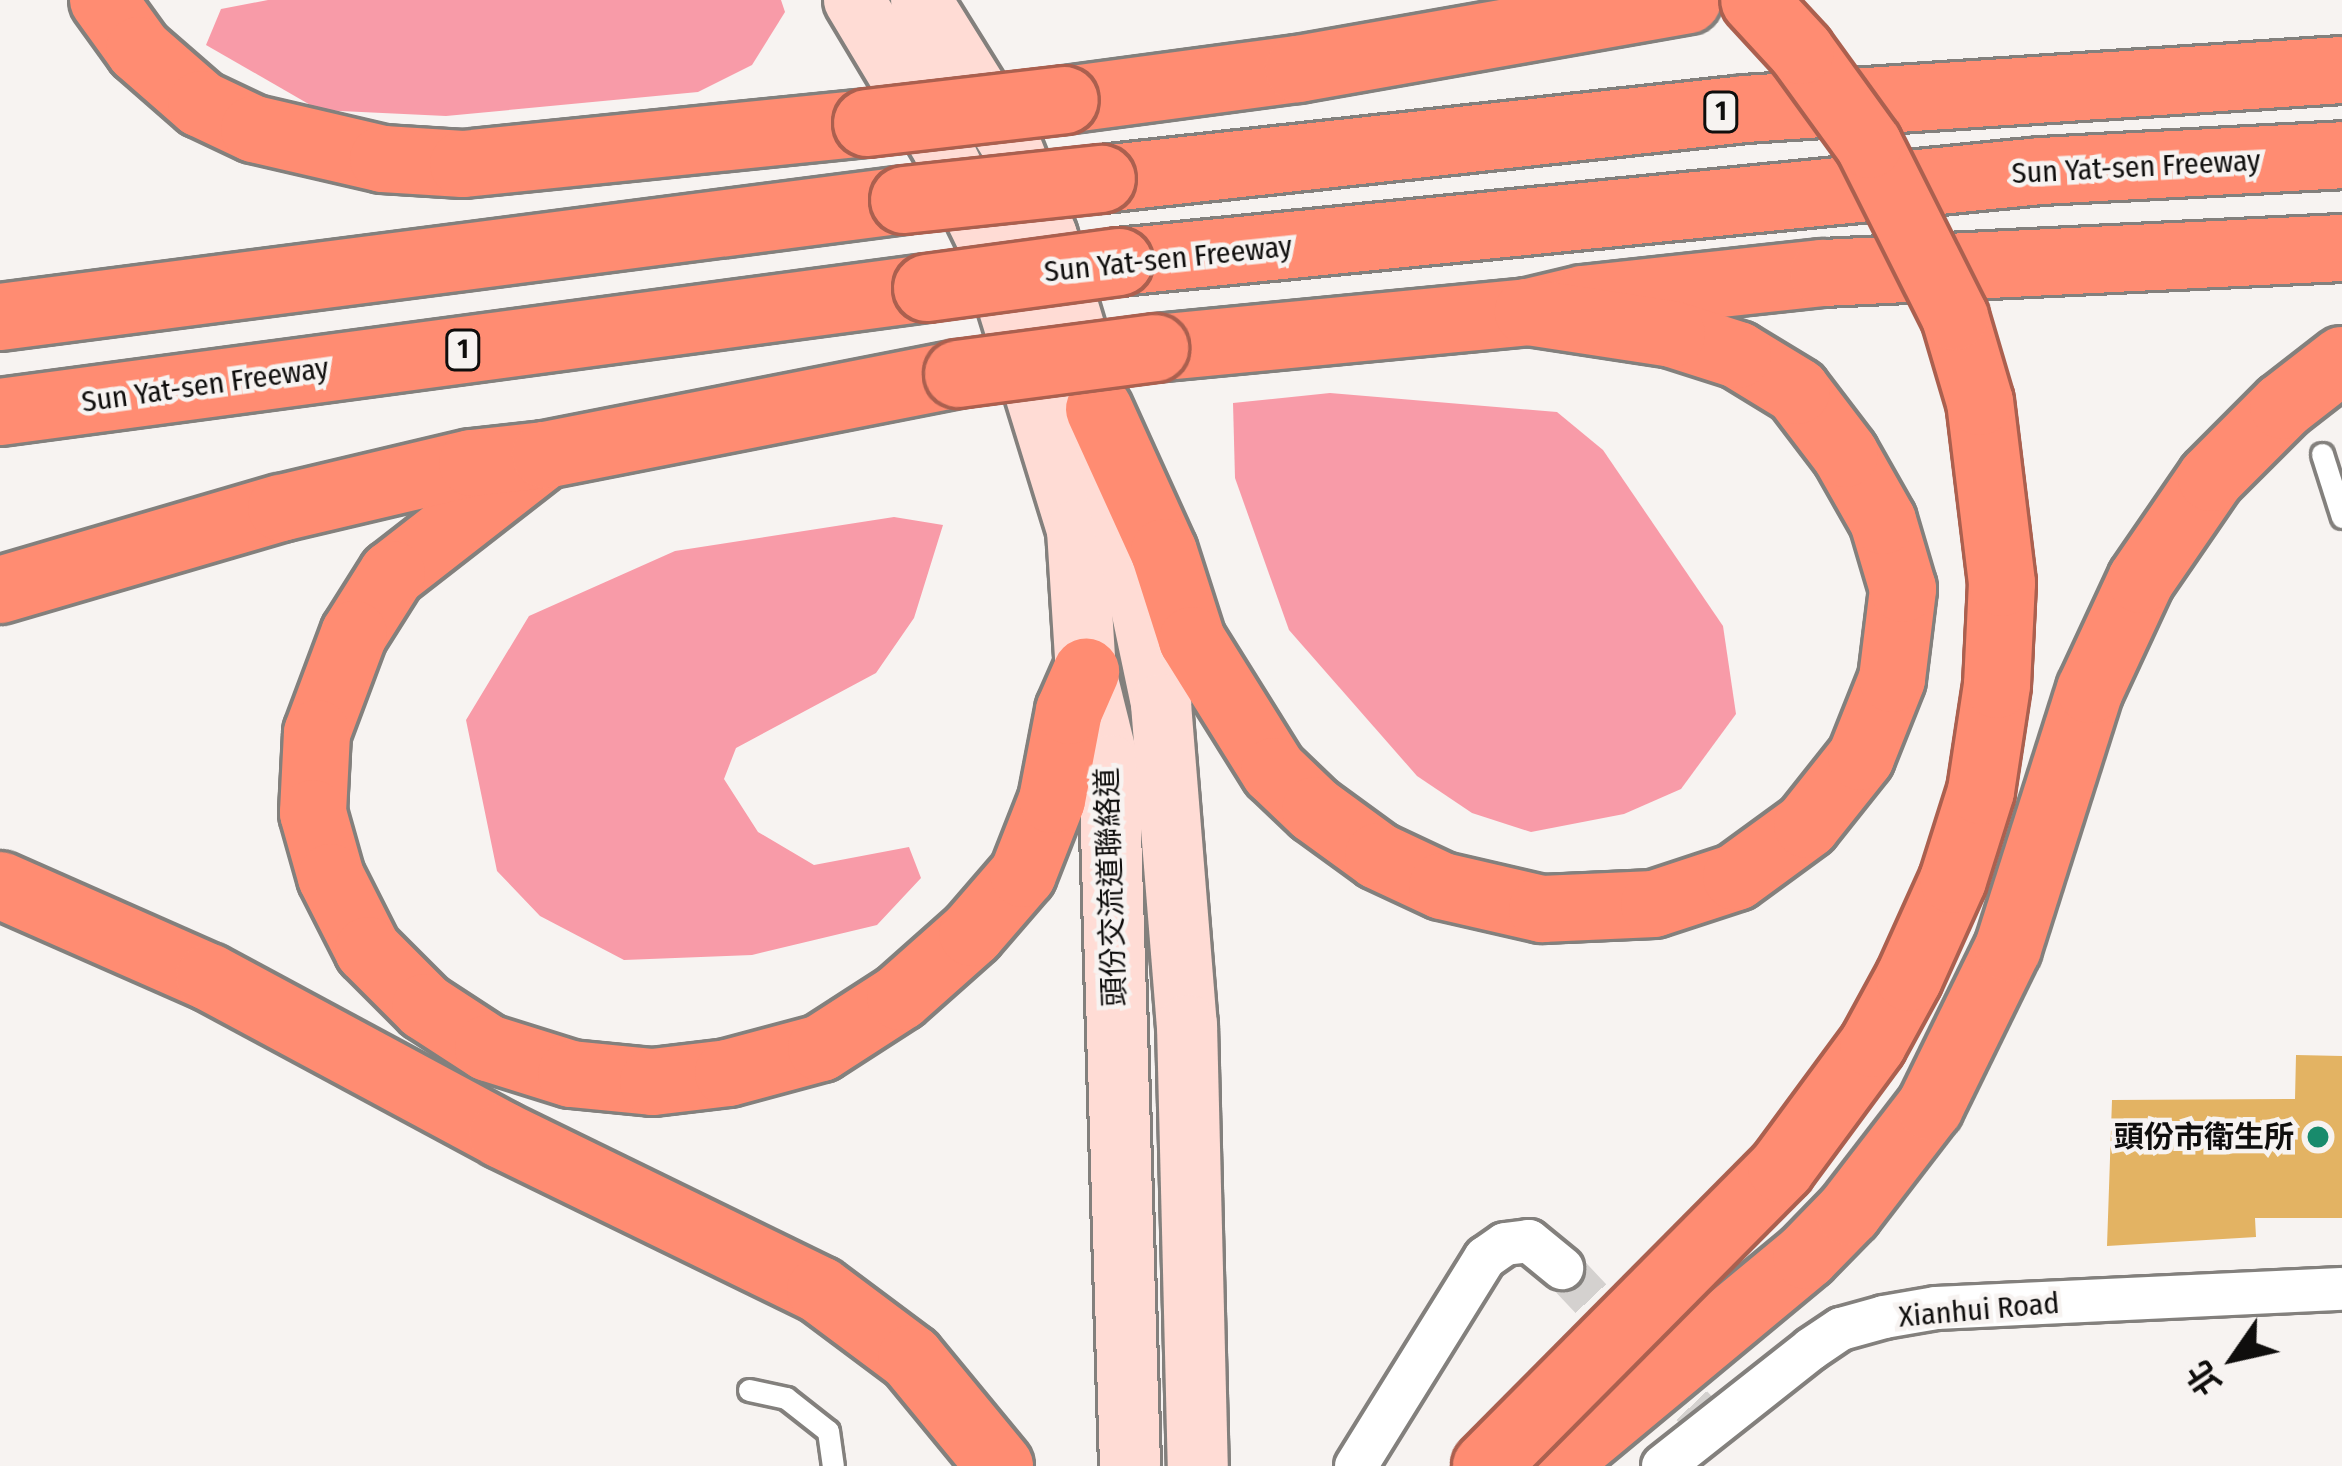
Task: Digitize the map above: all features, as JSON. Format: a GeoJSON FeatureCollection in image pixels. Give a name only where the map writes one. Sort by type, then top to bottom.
{"type":"FeatureCollection","features":[{"type":"Feature","properties":{"kind":"highway"},"geometry":{"type":"LineString","coordinates":[[103,0],[139,50],[201,104],[254,129],[382,159],[463,164],[867,123],[1298,69],[1688,0]]}},
{"type":"Feature","properties":{"kind":"highway"},"geometry":{"type":"LineString","coordinates":[[1486,1466],[1794,1151],[1873,1044],[1953,880],[1981,791],[1996,685],[2002,584],[1980,402],[1954,317],[1869,145],[1801,51],[1754,0]]}},
{"type":"Feature","properties":{"kind":"highway","name":"1"},"geometry":{"type":"LineString","coordinates":[[0,317],[904,200],[1745,109],[2342,70]]}},
{"type":"Feature","properties":{"kind":"highway","name":"Sun Yat-sen Freeway"},"geometry":{"type":"LineString","coordinates":[[0,412],[1119,262],[2042,170],[2342,155]]}},
{"type":"Feature","properties":{"kind":"highway"},"geometry":{"type":"LineString","coordinates":[[0,590],[281,508],[472,463],[545,454],[958,374],[1155,348],[1528,312],[1583,299],[1823,273],[2342,248]]}},
{"type":"Feature","properties":{"kind":"highway"},"geometry":{"type":"LineString","coordinates":[[1099,409],[1164,552],[1192,640],[1274,771],[1316,810],[1378,856],[1442,886],[1542,909],[1654,904],[1736,877],[1807,825],[1861,757],[1892,679],[1903,589],[1883,521],[1845,454],[1797,391],[1738,355],[1672,334],[1528,312]]}},
{"type":"Feature","properties":{"kind":"highway"},"geometry":{"type":"LineString","coordinates":[[1553,1466],[1806,1256],[1849,1212],[1930,1107],[2008,948],[2090,690],[2141,580],[2211,478],[2283,406],[2342,360]]}},
{"type":"Feature","properties":{"kind":"highway"},"geometry":{"type":"LineString","coordinates":[[545,454],[392,574],[354,634],[317,733],[313,813],[331,877],[368,950],[425,1007],[488,1048],[571,1074],[653,1082],[728,1073],[821,1048],[900,997],[973,933],[1023,874],[1052,800],[1069,711],[1086,672]]}},
{"type":"Feature","properties":{"kind":"highway"},"geometry":{"type":"LineString","coordinates":[[0,885],[208,976],[502,1135],[820,1290],[911,1358],[1000,1466]]}},
{"type":"Feature","properties":{"kind":"main road","name":"頭份交流道聯絡道"},"geometry":{"type":"LineString","coordinates":[[854,0],[942,147],[989,244],[1077,530],[1086,672],[1109,765],[1130,1466]]}},
{"type":"Feature","properties":{"kind":"main road","name":"頭份交流道聯絡道"},"geometry":{"type":"LineString","coordinates":[[921,0],[1010,143],[1047,236],[1099,409],[1161,704],[1187,1024],[1198,1466]]}},
{"type":"Feature","properties":{"kind":"street"},"geometry":{"type":"LineString","coordinates":[[1356,1466],[1485,1258],[1505,1244],[1529,1241],[1562,1268]]}},
{"type":"Feature","properties":{"kind":"street","name":"Xianhui Road"},"geometry":{"type":"LineString","coordinates":[[1664,1466],[1811,1349],[1841,1329],[1884,1317],[1936,1308],[2342,1289]]}},
{"type":"Feature","properties":{"kind":"lane"},"geometry":{"type":"LineString","coordinates":[[2322,454],[2342,517]]}},
{"type":"Feature","properties":{"kind":"lane"},"geometry":{"type":"LineString","coordinates":[[749,1390],[786,1398],[828,1431],[833,1466]]}},
{"type":"Feature","properties":{"kind":"shaded area"},"geometry":{"type":"Polygon","coordinates":[[[268,0],[781,0],[785,12],[752,65],[698,92],[446,116],[319,110],[206,45],[221,9],[268,0]]]}},
{"type":"Feature","properties":{"kind":"shaded area"},"geometry":{"type":"Polygon","coordinates":[[[1330,393],[1557,412],[1603,450],[1723,626],[1736,714],[1681,789],[1624,814],[1531,832],[1472,813],[1417,776],[1289,630],[1235,478],[1233,403],[1330,393]]]}},
{"type":"Feature","properties":{"kind":"shaded area"},"geometry":{"type":"Polygon","coordinates":[[[894,517],[943,525],[914,618],[876,673],[736,748],[724,779],[758,832],[814,865],[909,847],[921,878],[877,925],[752,955],[624,960],[540,916],[497,871],[466,720],[529,616],[675,551],[894,517]]]}},
{"type":"Feature","properties":{"kind":"building"},"geometry":{"type":"Polygon","coordinates":[[[2296,1055],[2342,1056],[2342,1218],[2255,1218],[2256,1237],[2107,1246],[2112,1100],[2295,1099],[2296,1055]]]}},
{"type":"Feature","properties":{"kind":"tunnel"},"geometry":{"type":"LineString","coordinates":[[1562,1268],[1711,1426]]}},
{"type":"Feature","properties":{"kind":"place","name":"頭份市衛生所"},"geometry":{"type":"Point","coordinates":[2318,1137]}}]}
